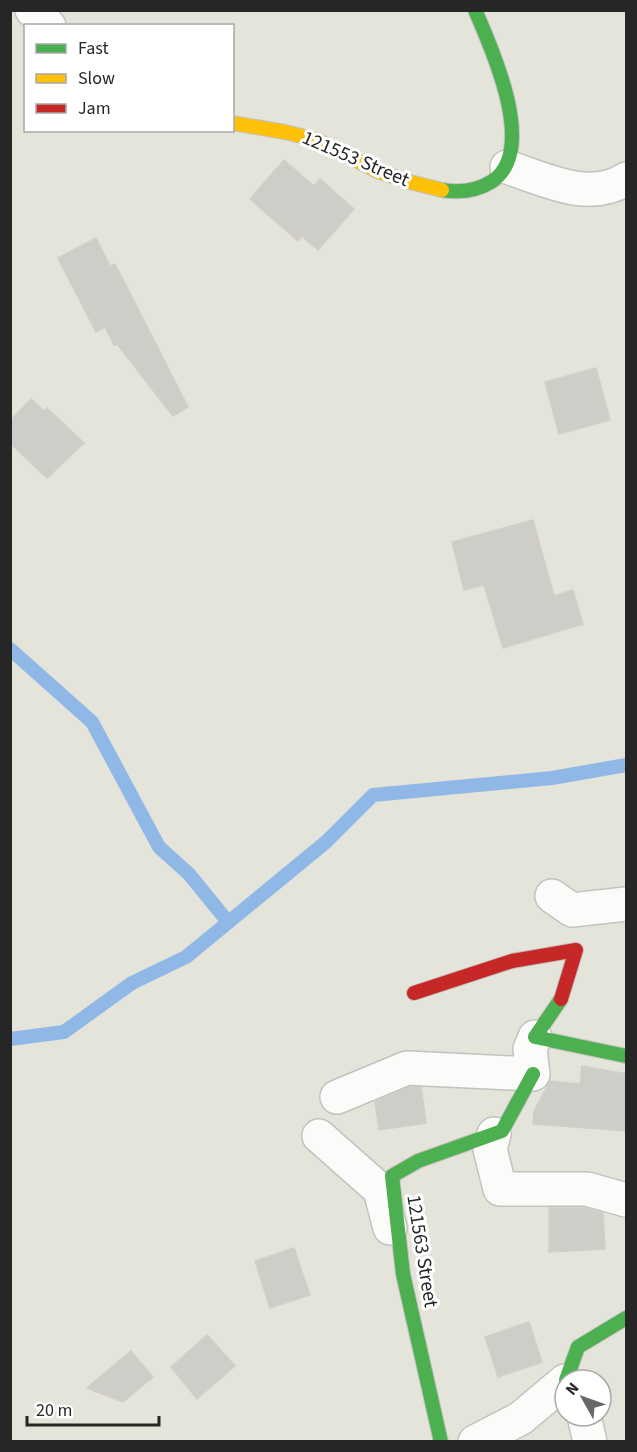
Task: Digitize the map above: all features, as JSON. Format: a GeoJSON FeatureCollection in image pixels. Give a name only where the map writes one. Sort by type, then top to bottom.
{"type":"FeatureCollection","features":[{"type":"Feature","properties":{"kind":"street"},"geometry":{"type":"LineString","coordinates":[[32,10],[48,24]]}},
{"type":"Feature","properties":{"kind":"street"},"geometry":{"type":"LineString","coordinates":[[475,10],[492,49],[511,123],[513,148],[507,167],[588,191],[621,183],[627,179]]}},
{"type":"Feature","properties":{"kind":"street","name":"121553 Street"},"geometry":{"type":"LineString","coordinates":[[234,123],[287,130],[320,141],[359,163],[393,177],[446,191],[473,190],[488,186],[498,179],[507,167]]}},
{"type":"Feature","properties":{"kind":"street"},"geometry":{"type":"LineString","coordinates":[[552,896],[572,910],[627,904]]}},
{"type":"Feature","properties":{"kind":"street"},"geometry":{"type":"LineString","coordinates":[[414,993],[512,961],[576,950],[560,1002],[530,1049],[533,1074],[502,1131],[494,1134],[490,1149],[501,1189],[587,1189],[627,1200]]}},
{"type":"Feature","properties":{"kind":"street"},"geometry":{"type":"LineString","coordinates":[[536,1037],[627,1056]]}},
{"type":"Feature","properties":{"kind":"street"},"geometry":{"type":"LineString","coordinates":[[337,1097],[407,1068],[533,1074]]}},
{"type":"Feature","properties":{"kind":"street","name":"121563 Street"},"geometry":{"type":"LineString","coordinates":[[441,1442],[403,1274],[392,1176],[418,1161],[494,1134]]}},
{"type":"Feature","properties":{"kind":"street"},"geometry":{"type":"LineString","coordinates":[[318,1136],[380,1190],[403,1274]]}},
{"type":"Feature","properties":{"kind":"street"},"geometry":{"type":"LineString","coordinates":[[570,1368],[578,1347],[627,1318]]}},
{"type":"Feature","properties":{"kind":"street"},"geometry":{"type":"LineString","coordinates":[[475,1442],[521,1418],[553,1390]]}},
{"type":"Feature","properties":{"kind":"building"},"geometry":{"type":"Polygon","coordinates":[[[284,160],[314,186],[320,179],[354,209],[318,250],[302,236],[298,241],[250,199],[284,160]]]}},
{"type":"Feature","properties":{"kind":"building"},"geometry":{"type":"Polygon","coordinates":[[[96,238],[110,266],[115,264],[188,407],[173,416],[117,344],[114,345],[105,327],[96,332],[58,258],[96,238]]]}},
{"type":"Feature","properties":{"kind":"building"},"geometry":{"type":"Polygon","coordinates":[[[596,368],[610,420],[559,434],[545,382],[596,368]]]}},
{"type":"Feature","properties":{"kind":"building"},"geometry":{"type":"Polygon","coordinates":[[[31,399],[44,411],[47,408],[84,443],[47,478],[10,443],[10,421],[31,399]]]}},
{"type":"Feature","properties":{"kind":"building"},"geometry":{"type":"Polygon","coordinates":[[[533,520],[554,596],[573,590],[583,624],[503,648],[484,585],[464,590],[452,542],[533,520]]]}},
{"type":"Feature","properties":{"kind":"building"},"geometry":{"type":"Polygon","coordinates":[[[582,1066],[627,1074],[627,1131],[533,1124],[534,1111],[550,1081],[580,1084],[582,1066]]]}},
{"type":"Feature","properties":{"kind":"building"},"geometry":{"type":"Polygon","coordinates":[[[410,1087],[421,1087],[426,1123],[379,1130],[375,1102],[410,1087]]]}},
{"type":"Feature","properties":{"kind":"building"},"geometry":{"type":"Polygon","coordinates":[[[549,1208],[584,1208],[603,1213],[605,1249],[549,1252],[549,1208]]]}},
{"type":"Feature","properties":{"kind":"building"},"geometry":{"type":"Polygon","coordinates":[[[294,1248],[310,1295],[270,1308],[255,1261],[294,1248]]]}},
{"type":"Feature","properties":{"kind":"building"},"geometry":{"type":"Polygon","coordinates":[[[529,1322],[542,1362],[498,1377],[485,1337],[529,1322]]]}},
{"type":"Feature","properties":{"kind":"building"},"geometry":{"type":"Polygon","coordinates":[[[207,1335],[235,1366],[197,1399],[171,1367],[207,1335]]]}},
{"type":"Feature","properties":{"kind":"building"},"geometry":{"type":"Polygon","coordinates":[[[131,1351],[153,1377],[123,1402],[87,1388],[131,1351]]]}},
{"type":"Feature","properties":{"kind":"waterway"},"geometry":{"type":"LineString","coordinates":[[10,649],[92,722],[159,847],[189,874],[228,922]]}},
{"type":"Feature","properties":{"kind":"waterway"},"geometry":{"type":"LineString","coordinates":[[10,1039],[64,1032],[132,983],[186,957],[326,842],[373,795],[552,778],[626,765]]}},
{"type":"Feature","properties":{"kind":"traffic: fast"},"geometry":{"type":"LineString","coordinates":[[442,190],[467,190],[491,182],[505,168],[511,148],[512,125],[507,99],[500,74],[475,10]]}},
{"type":"Feature","properties":{"kind":"traffic: fast"},"geometry":{"type":"LineString","coordinates":[[561,999],[535,1037],[626,1056]]}},
{"type":"Feature","properties":{"kind":"traffic: fast"},"geometry":{"type":"LineString","coordinates":[[441,1442],[403,1274],[392,1176],[418,1161],[502,1131],[533,1074]]}},
{"type":"Feature","properties":{"kind":"traffic: fast"},"geometry":{"type":"LineString","coordinates":[[570,1368],[578,1347],[626,1318]]}},
{"type":"Feature","properties":{"kind":"traffic: slow"},"geometry":{"type":"LineString","coordinates":[[234,123],[317,140],[377,171],[442,190]]}},
{"type":"Feature","properties":{"kind":"traffic: jam"},"geometry":{"type":"LineString","coordinates":[[414,993],[512,961],[576,950],[561,999]]}}]}
